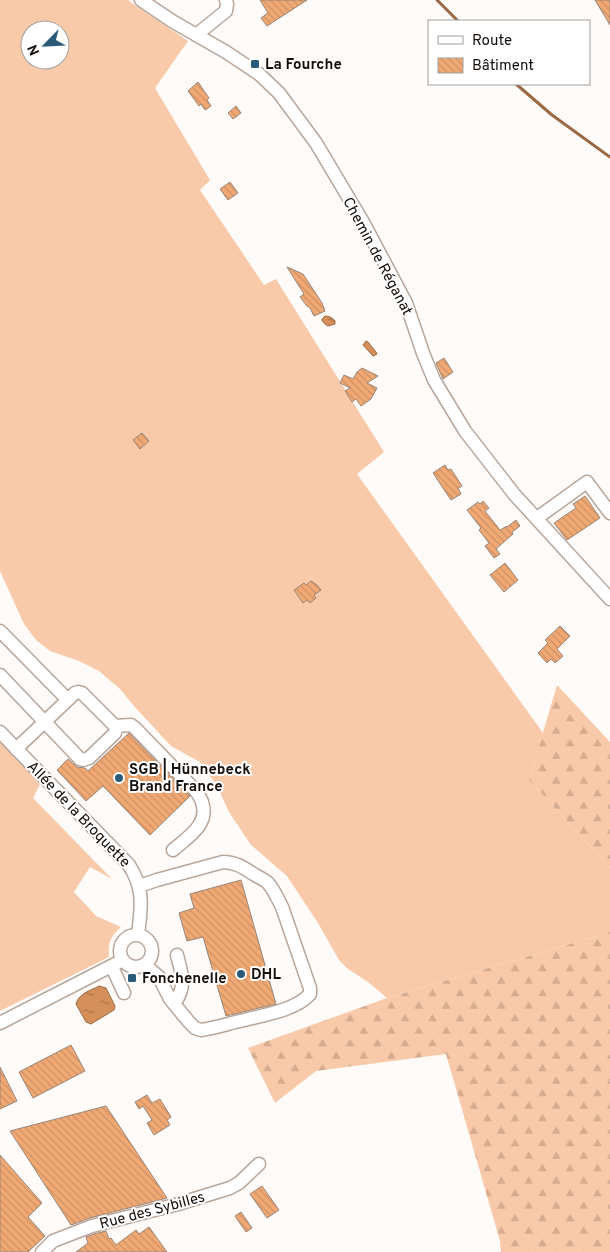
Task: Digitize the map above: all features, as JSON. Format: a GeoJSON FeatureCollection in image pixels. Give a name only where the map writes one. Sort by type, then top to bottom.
{"type":"FeatureCollection","features":[{"type":"Feature","properties":{"kind":"street","name":"Chemin de Réganat"},"geometry":{"type":"LineString","coordinates":[[141,0],[259,74],[279,93],[316,144],[363,222],[406,303],[434,380],[466,431],[514,494],[610,599]]}},
{"type":"Feature","properties":{"kind":"street"},"geometry":{"type":"LineString","coordinates":[[196,34],[226,11],[226,0]]}},
{"type":"Feature","properties":{"kind":"street"},"geometry":{"type":"LineString","coordinates":[[537,518],[587,482],[610,513]]}},
{"type":"Feature","properties":{"kind":"street"},"geometry":{"type":"LineString","coordinates":[[0,630],[68,700]]}},
{"type":"Feature","properties":{"kind":"street"},"geometry":{"type":"LineString","coordinates":[[0,675],[44,722],[80,759],[89,758],[116,729],[82,693],[78,692],[75,693],[44,722],[16,749]]}},
{"type":"Feature","properties":{"kind":"street"},"geometry":{"type":"LineString","coordinates":[[115,726],[131,725],[135,728],[196,791],[202,802],[204,813],[198,828],[173,850]]}},
{"type":"Feature","properties":{"kind":"street","name":"Allée de la Broquette"},"geometry":{"type":"LineString","coordinates":[[0,732],[129,865],[136,876],[139,886],[141,902],[138,935]]}},
{"type":"Feature","properties":{"kind":"street"},"geometry":{"type":"LineString","coordinates":[[139,886],[223,862],[237,864],[245,868],[267,882],[277,895],[310,988],[310,994],[290,1007],[277,1012],[201,1030],[195,1028],[189,1022],[174,1004],[159,977],[145,965]]}},
{"type":"Feature","properties":{"kind":"street"},"geometry":{"type":"LineString","coordinates":[[0,1023],[117,963],[141,967],[145,965],[152,956],[151,945],[148,940],[138,935],[127,938],[124,942],[117,963],[124,993]]}},
{"type":"Feature","properties":{"kind":"street"},"geometry":{"type":"LineString","coordinates":[[174,1004],[183,986],[176,955]]}},
{"type":"Feature","properties":{"kind":"street","name":"Rue des Sybilles"},"geometry":{"type":"LineString","coordinates":[[42,1252],[53,1241],[92,1226],[178,1204],[230,1188],[239,1183],[259,1164]]}},
{"type":"Feature","properties":{"kind":"green space"},"geometry":{"type":"Polygon","coordinates":[[[0,0],[128,0],[188,41],[155,88],[210,180],[200,190],[264,285],[276,279],[384,452],[357,474],[543,733],[529,780],[610,868],[610,932],[387,998],[339,960],[318,923],[287,876],[251,845],[229,812],[217,786],[200,762],[171,746],[120,689],[99,671],[79,661],[50,651],[36,640],[24,624],[0,571],[0,0]]]}},
{"type":"Feature","properties":{"kind":"green space"},"geometry":{"type":"Polygon","coordinates":[[[557,685],[610,742],[610,868],[529,780],[557,685]]]}},
{"type":"Feature","properties":{"kind":"green space"},"geometry":{"type":"Polygon","coordinates":[[[0,741],[40,784],[33,798],[112,879],[90,867],[74,892],[96,916],[121,927],[110,940],[109,957],[0,1011],[0,741]]]}},
{"type":"Feature","properties":{"kind":"green space"},"geometry":{"type":"Polygon","coordinates":[[[610,932],[610,1252],[501,1252],[500,1241],[446,1054],[316,1071],[275,1103],[248,1048],[387,998],[610,932]]]}},
{"type":"Feature","properties":{"kind":"water"},"geometry":{"type":"Polygon","coordinates":[[[325,316],[333,319],[335,324],[328,326],[325,324],[322,319],[325,316]]]}},
{"type":"Feature","properties":{"kind":"water"},"geometry":{"type":"Polygon","coordinates":[[[366,341],[377,354],[373,356],[363,345],[366,341]]]}},
{"type":"Feature","properties":{"kind":"water"},"geometry":{"type":"Polygon","coordinates":[[[99,986],[106,988],[115,1006],[114,1010],[91,1024],[86,1022],[76,1004],[82,995],[99,986]]]}},
{"type":"Feature","properties":{"kind":"building"},"geometry":{"type":"Polygon","coordinates":[[[260,0],[307,0],[267,26],[261,18],[268,13],[260,0]]]}},
{"type":"Feature","properties":{"kind":"building"},"geometry":{"type":"Polygon","coordinates":[[[595,0],[610,0],[610,25],[595,0]]]}},
{"type":"Feature","properties":{"kind":"building"},"geometry":{"type":"Polygon","coordinates":[[[198,82],[209,98],[207,100],[211,106],[205,110],[201,104],[199,106],[188,91],[198,82]]]}},
{"type":"Feature","properties":{"kind":"building"},"geometry":{"type":"Polygon","coordinates":[[[236,106],[241,113],[233,119],[228,113],[236,106]]]}},
{"type":"Feature","properties":{"kind":"building"},"geometry":{"type":"Polygon","coordinates":[[[230,182],[238,193],[228,200],[220,189],[230,182]]]}},
{"type":"Feature","properties":{"kind":"building"},"geometry":{"type":"Polygon","coordinates":[[[287,267],[303,274],[322,303],[325,311],[314,316],[310,308],[300,297],[304,294],[287,267]]]}},
{"type":"Feature","properties":{"kind":"building"},"geometry":{"type":"Polygon","coordinates":[[[444,358],[453,372],[443,379],[436,363],[444,358]]]}},
{"type":"Feature","properties":{"kind":"building"},"geometry":{"type":"Polygon","coordinates":[[[362,368],[378,376],[367,383],[377,388],[371,399],[361,406],[356,399],[352,402],[345,391],[350,388],[340,383],[344,375],[353,379],[362,368]]]}},
{"type":"Feature","properties":{"kind":"building"},"geometry":{"type":"Polygon","coordinates":[[[142,433],[149,441],[140,449],[133,440],[142,433]]]}},
{"type":"Feature","properties":{"kind":"building"},"geometry":{"type":"Polygon","coordinates":[[[445,465],[448,470],[451,469],[462,486],[458,488],[461,494],[451,500],[433,473],[445,465]]]}},
{"type":"Feature","properties":{"kind":"building"},"geometry":{"type":"Polygon","coordinates":[[[585,496],[600,518],[567,540],[554,523],[576,508],[573,504],[585,496]]]}},
{"type":"Feature","properties":{"kind":"building"},"geometry":{"type":"Polygon","coordinates":[[[483,501],[489,508],[485,511],[500,530],[516,520],[520,526],[496,549],[500,554],[494,558],[485,546],[489,543],[479,530],[481,528],[467,510],[478,502],[480,504],[483,501]]]}},
{"type":"Feature","properties":{"kind":"building"},"geometry":{"type":"Polygon","coordinates":[[[505,563],[518,580],[504,592],[490,575],[505,563]]]}},
{"type":"Feature","properties":{"kind":"building"},"geometry":{"type":"Polygon","coordinates":[[[311,581],[321,590],[314,595],[316,598],[310,603],[307,600],[303,603],[294,590],[304,583],[306,585],[311,581]]]}},
{"type":"Feature","properties":{"kind":"building"},"geometry":{"type":"Polygon","coordinates":[[[560,626],[570,636],[557,649],[563,656],[555,663],[551,659],[547,663],[538,653],[548,643],[545,640],[560,626]]]}},
{"type":"Feature","properties":{"kind":"building","name":"SGB | Hünnebeck Brand France"},"geometry":{"type":"Polygon","coordinates":[[[129,733],[190,796],[150,835],[103,786],[86,801],[57,770],[68,759],[77,767],[85,768],[88,771],[129,733]]]}},
{"type":"Feature","properties":{"kind":"building","name":"DHL"},"geometry":{"type":"Polygon","coordinates":[[[241,880],[276,1004],[226,1016],[203,937],[187,941],[179,913],[194,908],[190,894],[241,880]]]}},
{"type":"Feature","properties":{"kind":"building"},"geometry":{"type":"Polygon","coordinates":[[[71,1045],[85,1071],[33,1098],[19,1072],[71,1045]]]}},
{"type":"Feature","properties":{"kind":"building"},"geometry":{"type":"Polygon","coordinates":[[[0,1067],[17,1101],[0,1109],[0,1067]]]}},
{"type":"Feature","properties":{"kind":"building"},"geometry":{"type":"Polygon","coordinates":[[[147,1095],[152,1103],[160,1099],[171,1117],[167,1120],[170,1125],[154,1135],[147,1123],[152,1120],[143,1106],[139,1109],[135,1102],[147,1095]]]}},
{"type":"Feature","properties":{"kind":"building"},"geometry":{"type":"Polygon","coordinates":[[[106,1106],[167,1198],[90,1218],[71,1225],[10,1131],[106,1106]]]}},
{"type":"Feature","properties":{"kind":"building"},"geometry":{"type":"Polygon","coordinates":[[[0,1155],[42,1203],[28,1217],[45,1236],[28,1252],[0,1252],[0,1155]]]}},
{"type":"Feature","properties":{"kind":"building"},"geometry":{"type":"Polygon","coordinates":[[[262,1186],[279,1210],[267,1218],[250,1194],[262,1186]]]}},
{"type":"Feature","properties":{"kind":"building"},"geometry":{"type":"Polygon","coordinates":[[[241,1212],[252,1228],[246,1232],[235,1216],[241,1212]]]}},
{"type":"Feature","properties":{"kind":"building"},"geometry":{"type":"Polygon","coordinates":[[[149,1227],[167,1252],[76,1252],[88,1243],[86,1237],[94,1234],[106,1231],[109,1239],[111,1238],[116,1245],[136,1230],[139,1234],[149,1227]]]}},
{"type":"Feature","properties":{"kind":"waterway"},"geometry":{"type":"LineString","coordinates":[[437,0],[457,20]]}},
{"type":"Feature","properties":{"kind":"waterway"},"geometry":{"type":"LineString","coordinates":[[517,85],[552,115],[610,157]]}},
{"type":"Feature","properties":{"kind":"place","name":"La Fourche"},"geometry":{"type":"Point","coordinates":[255,64]}},
{"type":"Feature","properties":{"kind":"place","name":"SGB | Hünnebeck Brand France"},"geometry":{"type":"Point","coordinates":[119,778]}},
{"type":"Feature","properties":{"kind":"place","name":"DHL"},"geometry":{"type":"Point","coordinates":[241,974]}},
{"type":"Feature","properties":{"kind":"place","name":"Fonchenelle"},"geometry":{"type":"Point","coordinates":[132,978]}}]}
